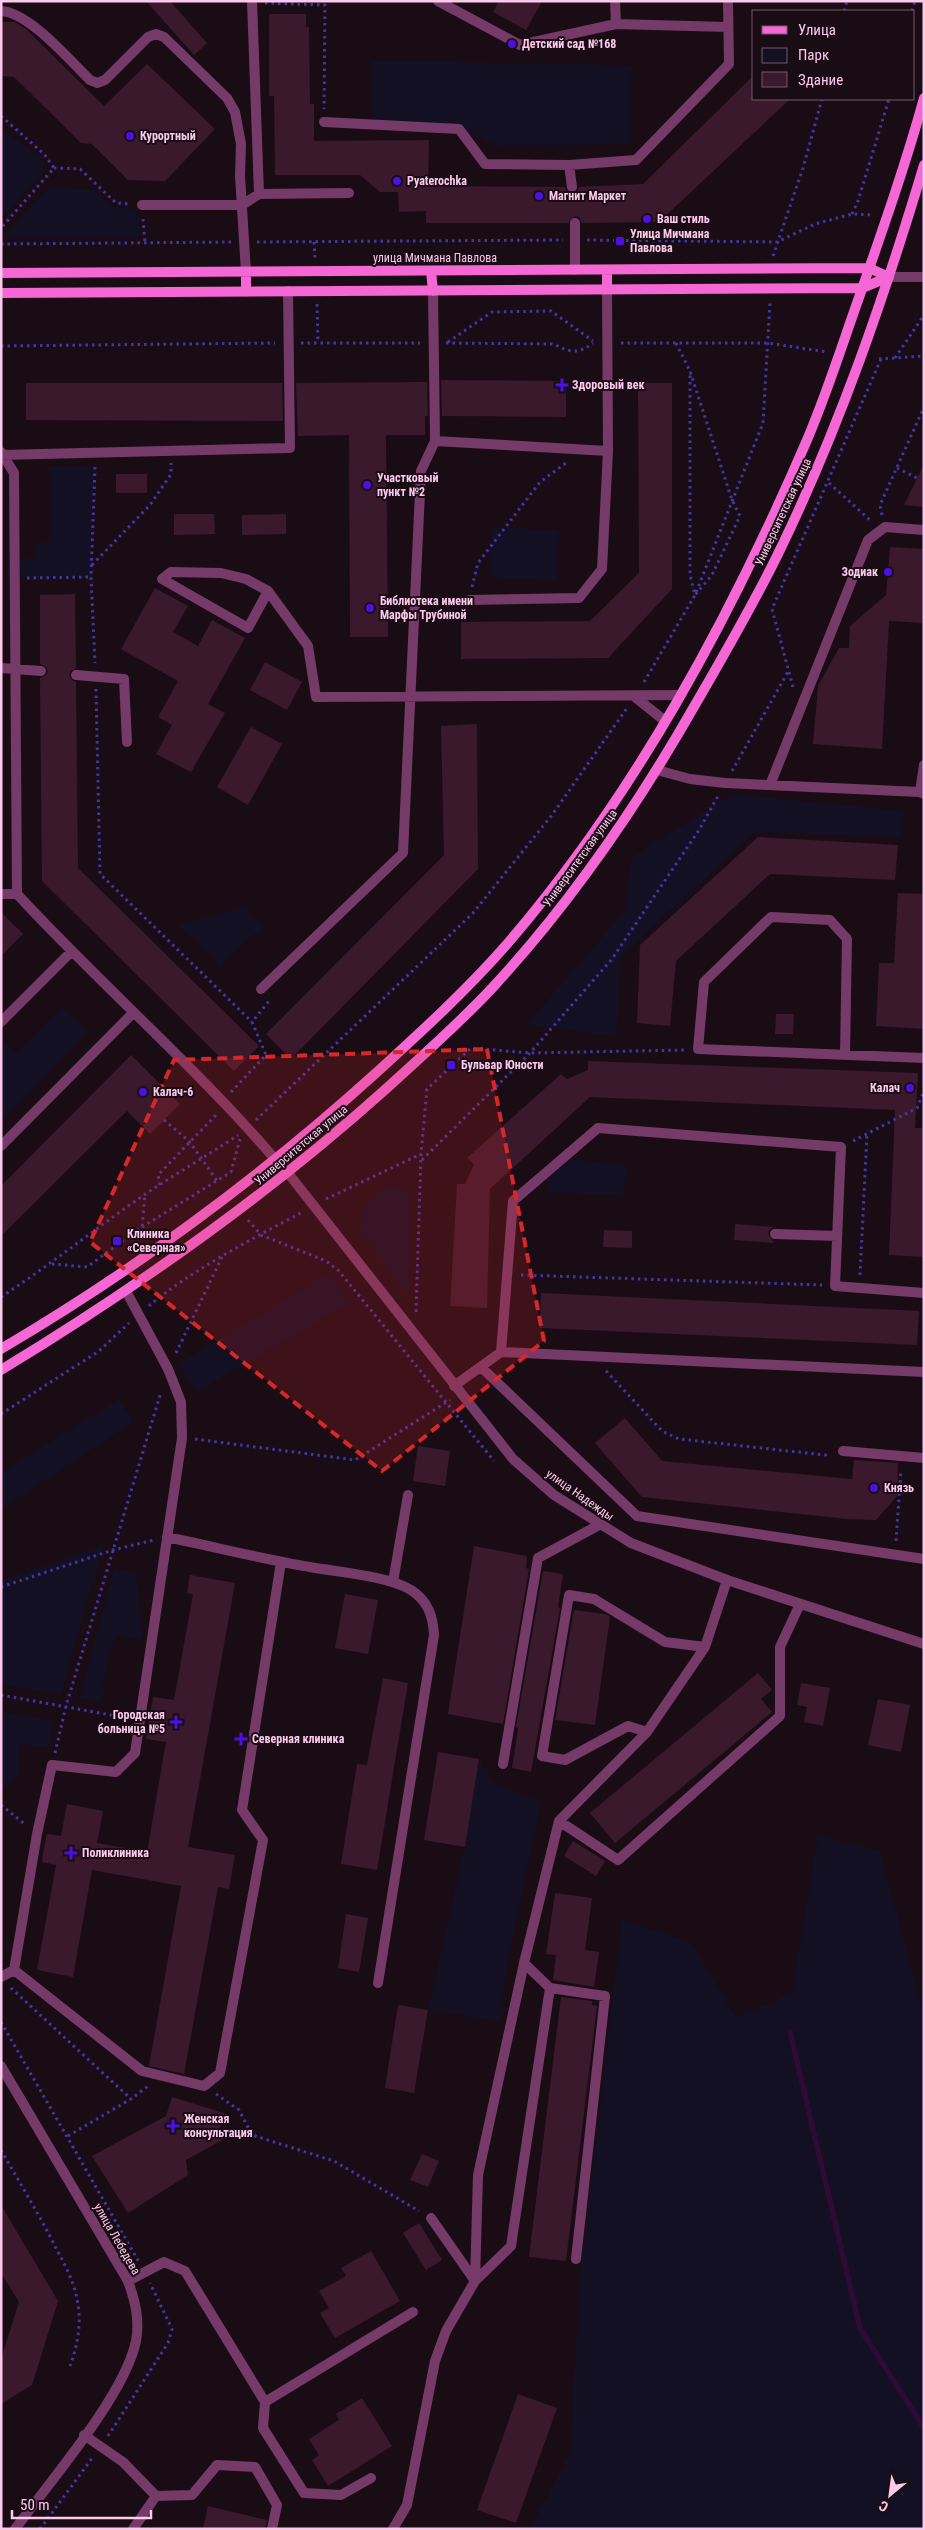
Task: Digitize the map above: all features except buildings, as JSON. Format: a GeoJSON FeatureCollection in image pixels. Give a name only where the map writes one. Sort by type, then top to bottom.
{"type":"FeatureCollection","features":[{"type":"Feature","properties":{"kind":"main road"},"geometry":{"type":"LineString","coordinates":[[889,277],[869,268],[901,176],[924,98]]}},
{"type":"Feature","properties":{"kind":"main road","name":"Университетская улица"},"geometry":{"type":"LineString","coordinates":[[1,1370],[126,1291],[288,1173],[436,1045],[496,984],[558,912],[617,832],[681,731],[739,629],[809,487],[848,393],[889,277],[924,165]]}},
{"type":"Feature","properties":{"kind":"main road","name":"улица Мичмана Павлова"},"geometry":{"type":"LineString","coordinates":[[1,273],[869,268]]}},
{"type":"Feature","properties":{"kind":"main road","name":"Университетская улица"},"geometry":{"type":"LineString","coordinates":[[1,1349],[142,1257],[230,1196],[275,1160],[346,1100],[467,987],[510,941],[568,867],[640,761],[665,722],[707,648],[754,554],[808,438],[869,268]]}},
{"type":"Feature","properties":{"kind":"main road"},"geometry":{"type":"LineString","coordinates":[[607,270],[607,290]]}},
{"type":"Feature","properties":{"kind":"main road"},"geometry":{"type":"LineString","coordinates":[[431,271],[433,290]]}},
{"type":"Feature","properties":{"kind":"main road"},"geometry":{"type":"LineString","coordinates":[[246,272],[246,292]]}},
{"type":"Feature","properties":{"kind":"main road"},"geometry":{"type":"LineString","coordinates":[[1,293],[862,288],[889,277]]}},
{"type":"Feature","properties":{"kind":"main road"},"geometry":{"type":"LineString","coordinates":[[680,695],[696,704]]}},
{"type":"Feature","properties":{"kind":"main road"},"geometry":{"type":"LineString","coordinates":[[665,722],[681,731]]}},
{"type":"Feature","properties":{"kind":"main road"},"geometry":{"type":"LineString","coordinates":[[640,761],[657,770]]}},
{"type":"Feature","properties":{"kind":"main road"},"geometry":{"type":"LineString","coordinates":[[275,1160],[288,1173]]}},
{"type":"Feature","properties":{"kind":"street"},"geometry":{"type":"LineString","coordinates":[[438,1],[520,45],[616,24],[728,27]]}},
{"type":"Feature","properties":{"kind":"street"},"geometry":{"type":"LineString","coordinates":[[615,1],[616,24]]}},
{"type":"Feature","properties":{"kind":"street"},"geometry":{"type":"LineString","coordinates":[[324,122],[459,129],[486,164],[569,165],[636,160],[729,64],[728,1]]}},
{"type":"Feature","properties":{"kind":"street"},"geometry":{"type":"LineString","coordinates":[[252,2],[259,194]]}},
{"type":"Feature","properties":{"kind":"street"},"geometry":{"type":"LineString","coordinates":[[1,11],[11,11],[26,19],[90,80],[97,83],[105,80],[148,37],[156,34],[164,37],[227,98],[235,112],[241,144],[246,272]]}},
{"type":"Feature","properties":{"kind":"street"},"geometry":{"type":"LineString","coordinates":[[569,165],[572,187]]}},
{"type":"Feature","properties":{"kind":"street"},"geometry":{"type":"LineString","coordinates":[[142,204],[242,205],[259,194],[349,193]]}},
{"type":"Feature","properties":{"kind":"street"},"geometry":{"type":"LineString","coordinates":[[575,223],[575,270]]}},
{"type":"Feature","properties":{"kind":"street"},"geometry":{"type":"LineString","coordinates":[[889,277],[924,277]]}},
{"type":"Feature","properties":{"kind":"street"},"geometry":{"type":"LineString","coordinates":[[261,989],[403,853],[412,695],[421,471],[435,440],[433,290]]}},
{"type":"Feature","properties":{"kind":"street"},"geometry":{"type":"LineString","coordinates":[[468,600],[579,598],[602,569],[608,451],[607,290]]}},
{"type":"Feature","properties":{"kind":"street"},"geometry":{"type":"LineString","coordinates":[[2,454],[290,448],[288,291]]}},
{"type":"Feature","properties":{"kind":"street"},"geometry":{"type":"LineString","coordinates":[[435,440],[608,451]]}},
{"type":"Feature","properties":{"kind":"street"},"geometry":{"type":"LineString","coordinates":[[2,454],[14,473],[17,894],[132,1013],[226,1098],[275,1160]]}},
{"type":"Feature","properties":{"kind":"street"},"geometry":{"type":"LineString","coordinates":[[770,785],[868,540],[885,527],[924,530]]}},
{"type":"Feature","properties":{"kind":"street"},"geometry":{"type":"LineString","coordinates":[[268,591],[248,628],[162,580],[171,572],[221,573],[246,579],[268,591],[308,646],[316,697],[412,695],[632,700],[680,695]]}},
{"type":"Feature","properties":{"kind":"street"},"geometry":{"type":"LineString","coordinates":[[1,668],[40,671]]}},
{"type":"Feature","properties":{"kind":"street"},"geometry":{"type":"LineString","coordinates":[[76,675],[124,679],[128,742]]}},
{"type":"Feature","properties":{"kind":"street"},"geometry":{"type":"LineString","coordinates":[[632,700],[665,722]]}},
{"type":"Feature","properties":{"kind":"street"},"geometry":{"type":"LineString","coordinates":[[657,770],[690,779],[922,793],[924,766]]}},
{"type":"Feature","properties":{"kind":"street"},"geometry":{"type":"LineString","coordinates":[[1,894],[17,894]]}},
{"type":"Feature","properties":{"kind":"street"},"geometry":{"type":"LineString","coordinates":[[844,1055],[847,939],[830,920],[771,916],[704,982],[698,1049],[844,1055],[924,1058]]}},
{"type":"Feature","properties":{"kind":"street"},"geometry":{"type":"LineString","coordinates":[[1,1022],[71,952]]}},
{"type":"Feature","properties":{"kind":"street"},"geometry":{"type":"LineString","coordinates":[[1,1146],[132,1013]]}},
{"type":"Feature","properties":{"kind":"street"},"geometry":{"type":"LineString","coordinates":[[501,1352],[512,1201],[598,1128],[841,1147],[835,1286],[924,1293]]}},
{"type":"Feature","properties":{"kind":"street","name":"улица Надежды"},"geometry":{"type":"LineString","coordinates":[[288,1173],[513,1459],[554,1495],[599,1525],[631,1543],[727,1580],[924,1644]]}},
{"type":"Feature","properties":{"kind":"street"},"geometry":{"type":"LineString","coordinates":[[774,1234],[837,1236]]}},
{"type":"Feature","properties":{"kind":"street"},"geometry":{"type":"LineString","coordinates":[[14,1970],[37,1834],[52,1765],[116,1772],[135,1753],[182,1438],[181,1402],[168,1369],[126,1291]]}},
{"type":"Feature","properties":{"kind":"street"},"geometry":{"type":"LineString","coordinates":[[457,1390],[501,1352],[924,1372]]}},
{"type":"Feature","properties":{"kind":"street"},"geometry":{"type":"LineString","coordinates":[[482,1368],[637,1516],[924,1558]]}},
{"type":"Feature","properties":{"kind":"street"},"geometry":{"type":"LineString","coordinates":[[843,1451],[924,1458]]}},
{"type":"Feature","properties":{"kind":"street"},"geometry":{"type":"LineString","coordinates":[[393,1582],[408,1495]]}},
{"type":"Feature","properties":{"kind":"street"},"geometry":{"type":"LineString","coordinates":[[503,1764],[538,1558],[599,1525]]}},
{"type":"Feature","properties":{"kind":"street"},"geometry":{"type":"LineString","coordinates":[[167,1537],[281,1562],[393,1582],[411,1590],[425,1602],[433,1619],[434,1635],[378,1983]]}},
{"type":"Feature","properties":{"kind":"street"},"geometry":{"type":"LineString","coordinates":[[14,1970],[142,2071],[204,2086],[220,2074],[263,1840],[242,1810],[281,1562]]}},
{"type":"Feature","properties":{"kind":"street"},"geometry":{"type":"LineString","coordinates":[[475,2281],[478,2175],[524,1963],[559,1821],[646,1732],[704,1647],[727,1580]]}},
{"type":"Feature","properties":{"kind":"street"},"geometry":{"type":"LineString","coordinates":[[646,1732],[628,1726],[565,1760],[542,1756],[569,1595],[594,1599],[666,1642],[704,1647]]}},
{"type":"Feature","properties":{"kind":"street"},"geometry":{"type":"LineString","coordinates":[[559,1821],[618,1860],[780,1716],[780,1647],[800,1604]]}},
{"type":"Feature","properties":{"kind":"street"},"geometry":{"type":"LineString","coordinates":[[524,1963],[550,1988],[605,1996],[576,2259]]}},
{"type":"Feature","properties":{"kind":"street"},"geometry":{"type":"LineString","coordinates":[[1,1977],[14,1970]]}},
{"type":"Feature","properties":{"kind":"street"},"geometry":{"type":"LineString","coordinates":[[393,2529],[407,2505],[435,2360],[446,2331],[475,2281],[511,2246],[550,1988]]}},
{"type":"Feature","properties":{"kind":"street","name":"улица Лебедева"},"geometry":{"type":"LineString","coordinates":[[1,2066],[128,2281],[136,2304],[138,2321],[136,2341],[122,2378],[84,2435],[15,2529]]}},
{"type":"Feature","properties":{"kind":"street"},"geometry":{"type":"LineString","coordinates":[[431,2218],[475,2281]]}},
{"type":"Feature","properties":{"kind":"street"},"geometry":{"type":"LineString","coordinates":[[128,2281],[164,2262],[185,2271],[264,2402],[263,2428],[304,2494],[342,2496],[371,2478]]}},
{"type":"Feature","properties":{"kind":"street"},"geometry":{"type":"LineString","coordinates":[[264,2402],[412,2312]]}},
{"type":"Feature","properties":{"kind":"street"},"geometry":{"type":"LineString","coordinates":[[84,2435],[123,2462],[156,2496],[192,2494],[217,2465],[255,2467],[277,2505],[272,2529]]}},
{"type":"Feature","properties":{"kind":"street"},"geometry":{"type":"LineString","coordinates":[[133,2529],[156,2496]]}},
{"type":"Feature","properties":{"kind":"path"},"geometry":{"type":"LineString","coordinates":[[252,2],[325,5],[324,122]]}},
{"type":"Feature","properties":{"kind":"path"},"geometry":{"type":"LineString","coordinates":[[773,257],[803,168],[822,100]]}},
{"type":"Feature","properties":{"kind":"path"},"geometry":{"type":"LineString","coordinates":[[852,214],[858,201],[889,100]]}},
{"type":"Feature","properties":{"kind":"path"},"geometry":{"type":"LineString","coordinates":[[1,116],[44,154],[54,168]]}},
{"type":"Feature","properties":{"kind":"path"},"geometry":{"type":"LineString","coordinates":[[54,168],[80,170],[116,203],[142,204],[145,243]]}},
{"type":"Feature","properties":{"kind":"path"},"geometry":{"type":"LineString","coordinates":[[1,228],[54,168]]}},
{"type":"Feature","properties":{"kind":"path"},"geometry":{"type":"LineString","coordinates":[[252,242],[575,240],[777,242],[815,224],[852,214],[873,216]]}},
{"type":"Feature","properties":{"kind":"path"},"geometry":{"type":"LineString","coordinates":[[1,244],[237,242]]}},
{"type":"Feature","properties":{"kind":"path"},"geometry":{"type":"LineString","coordinates":[[314,242],[315,262]]}},
{"type":"Feature","properties":{"kind":"path"},"geometry":{"type":"LineString","coordinates":[[641,686],[695,595],[763,423],[770,297]]}},
{"type":"Feature","properties":{"kind":"path"},"geometry":{"type":"LineString","coordinates":[[317,304],[318,343]]}},
{"type":"Feature","properties":{"kind":"path"},"geometry":{"type":"LineString","coordinates":[[445,343],[492,312],[551,311],[594,342],[601,342]]}},
{"type":"Feature","properties":{"kind":"path"},"geometry":{"type":"LineString","coordinates":[[895,358],[924,315]]}},
{"type":"Feature","properties":{"kind":"path"},"geometry":{"type":"LineString","coordinates":[[439,343],[554,344],[564,350],[583,351],[594,342]]}},
{"type":"Feature","properties":{"kind":"path"},"geometry":{"type":"LineString","coordinates":[[676,342],[690,371],[732,500],[740,516],[712,575],[695,595]]}},
{"type":"Feature","properties":{"kind":"path"},"geometry":{"type":"LineString","coordinates":[[1,346],[280,343]]}},
{"type":"Feature","properties":{"kind":"path"},"geometry":{"type":"LineString","coordinates":[[296,343],[423,343]]}},
{"type":"Feature","properties":{"kind":"path"},"geometry":{"type":"LineString","coordinates":[[614,343],[768,343],[827,352]]}},
{"type":"Feature","properties":{"kind":"path"},"geometry":{"type":"LineString","coordinates":[[876,359],[924,356]]}},
{"type":"Feature","properties":{"kind":"path"},"geometry":{"type":"LineString","coordinates":[[800,712],[772,609],[829,483],[881,359]]}},
{"type":"Feature","properties":{"kind":"path"},"geometry":{"type":"LineString","coordinates":[[690,371],[690,575],[695,595]]}},
{"type":"Feature","properties":{"kind":"path"},"geometry":{"type":"LineString","coordinates":[[885,527],[880,504],[924,407]]}},
{"type":"Feature","properties":{"kind":"path"},"geometry":{"type":"LineString","coordinates":[[468,600],[478,563],[540,482],[585,449]]}},
{"type":"Feature","properties":{"kind":"path"},"geometry":{"type":"LineString","coordinates":[[95,453],[91,577],[100,874],[252,1022],[266,1055],[226,1098],[215,1118],[189,1141],[158,1175],[160,1185]]}},
{"type":"Feature","properties":{"kind":"path"},"geometry":{"type":"LineString","coordinates":[[897,468],[917,478]]}},
{"type":"Feature","properties":{"kind":"path"},"geometry":{"type":"LineString","coordinates":[[92,565],[150,505],[171,474]]}},
{"type":"Feature","properties":{"kind":"path"},"geometry":{"type":"LineString","coordinates":[[829,483],[871,521],[885,527]]}},
{"type":"Feature","properties":{"kind":"path"},"geometry":{"type":"LineString","coordinates":[[15,578],[91,577]]}},
{"type":"Feature","properties":{"kind":"path"},"geometry":{"type":"LineString","coordinates":[[731,773],[789,670]]}},
{"type":"Feature","properties":{"kind":"path"},"geometry":{"type":"LineString","coordinates":[[254,1122],[473,913],[552,815],[632,700]]}},
{"type":"Feature","properties":{"kind":"path"},"geometry":{"type":"LineString","coordinates":[[422,1160],[530,1053],[612,959],[699,830],[718,796]]}},
{"type":"Feature","properties":{"kind":"path"},"geometry":{"type":"LineString","coordinates":[[252,1022],[270,1000],[261,989]]}},
{"type":"Feature","properties":{"kind":"path"},"geometry":{"type":"LineString","coordinates":[[416,1315],[421,1154],[427,1089],[451,1065],[471,1048],[530,1053],[698,1049]]}},
{"type":"Feature","properties":{"kind":"path"},"geometry":{"type":"LineString","coordinates":[[841,1147],[917,1108],[924,1091]]}},
{"type":"Feature","properties":{"kind":"path"},"geometry":{"type":"LineString","coordinates":[[164,1120],[189,1141],[218,1182]]}},
{"type":"Feature","properties":{"kind":"path"},"geometry":{"type":"LineString","coordinates":[[1,1297],[51,1264],[145,1194],[203,1159],[242,1132],[231,1172],[218,1182],[142,1226],[87,1267],[51,1264]]}},
{"type":"Feature","properties":{"kind":"path"},"geometry":{"type":"LineString","coordinates":[[860,1288],[867,1134]]}},
{"type":"Feature","properties":{"kind":"path"},"geometry":{"type":"LineString","coordinates":[[320,1203],[421,1154]]}},
{"type":"Feature","properties":{"kind":"path"},"geometry":{"type":"LineString","coordinates":[[142,1226],[145,1194]]}},
{"type":"Feature","properties":{"kind":"path"},"geometry":{"type":"LineString","coordinates":[[149,1307],[162,1295],[299,1214]]}},
{"type":"Feature","properties":{"kind":"path"},"geometry":{"type":"LineString","coordinates":[[248,1220],[261,1235],[326,1261],[338,1270],[497,1464]]}},
{"type":"Feature","properties":{"kind":"path"},"geometry":{"type":"LineString","coordinates":[[52,1765],[66,1706],[168,1369],[222,1258]]}},
{"type":"Feature","properties":{"kind":"path"},"geometry":{"type":"LineString","coordinates":[[507,1275],[835,1286]]}},
{"type":"Feature","properties":{"kind":"path"},"geometry":{"type":"LineString","coordinates":[[1,1414],[99,1351],[132,1321]]}},
{"type":"Feature","properties":{"kind":"path"},"geometry":{"type":"LineString","coordinates":[[592,1356],[662,1431],[679,1439],[825,1455],[843,1451]]}},
{"type":"Feature","properties":{"kind":"path"},"geometry":{"type":"LineString","coordinates":[[182,1438],[355,1460],[446,1403],[457,1390]]}},
{"type":"Feature","properties":{"kind":"path"},"geometry":{"type":"LineString","coordinates":[[895,1554],[902,1456]]}},
{"type":"Feature","properties":{"kind":"path"},"geometry":{"type":"LineString","coordinates":[[1,1587],[113,1550],[167,1537]]}},
{"type":"Feature","properties":{"kind":"path"},"geometry":{"type":"LineString","coordinates":[[1,1695],[140,1721]]}},
{"type":"Feature","properties":{"kind":"path"},"geometry":{"type":"LineString","coordinates":[[1,1805],[37,1834]]}},
{"type":"Feature","properties":{"kind":"path"},"geometry":{"type":"LineString","coordinates":[[8,1986],[131,2099]]}},
{"type":"Feature","properties":{"kind":"path"},"geometry":{"type":"LineString","coordinates":[[1,2022],[144,2271],[172,2329],[168,2343],[101,2446],[40,2529]]}},
{"type":"Feature","properties":{"kind":"path"},"geometry":{"type":"LineString","coordinates":[[68,2136],[131,2099],[160,2076]]}},
{"type":"Feature","properties":{"kind":"path"},"geometry":{"type":"LineString","coordinates":[[204,2086],[239,2110],[252,2135],[334,2160],[431,2218]]}},
{"type":"Feature","properties":{"kind":"path"},"geometry":{"type":"LineString","coordinates":[[1,2150],[44,2224],[67,2270],[78,2299],[80,2327],[77,2347],[70,2366]]}},
{"type":"Feature","properties":{"kind":"highlighted area"},"geometry":{"type":"Polygon","coordinates":[[[487,1049],[544,1341],[382,1471],[90,1242],[174,1060],[487,1049]]]}},
{"type":"Feature","properties":{"kind":"green space"},"geometry":{"type":"Polygon","coordinates":[[[372,61],[631,65],[631,144],[495,145],[459,129],[371,124],[372,61]]]}},
{"type":"Feature","properties":{"kind":"green space"},"geometry":{"type":"Polygon","coordinates":[[[5,132],[41,157],[45,171],[4,215],[1,215],[1,133],[5,132]]]}},
{"type":"Feature","properties":{"kind":"green space"},"geometry":{"type":"Polygon","coordinates":[[[49,187],[94,190],[112,207],[137,209],[141,237],[2,237],[49,187]]]}},
{"type":"Feature","properties":{"kind":"green space"},"geometry":{"type":"Polygon","coordinates":[[[49,466],[95,466],[91,577],[20,578],[20,559],[36,559],[36,543],[49,543],[49,466]]]}},
{"type":"Feature","properties":{"kind":"green space"},"geometry":{"type":"Polygon","coordinates":[[[491,527],[559,530],[557,580],[489,577],[491,527]]]}},
{"type":"Feature","properties":{"kind":"green space"},"geometry":{"type":"Polygon","coordinates":[[[732,794],[904,811],[901,837],[755,832],[621,956],[616,1037],[527,1024],[624,912],[632,857],[732,794]]]}},
{"type":"Feature","properties":{"kind":"green space"},"geometry":{"type":"Polygon","coordinates":[[[244,908],[263,927],[220,964],[178,925],[244,908]]]}},
{"type":"Feature","properties":{"kind":"green space"},"geometry":{"type":"Polygon","coordinates":[[[62,1007],[88,1032],[1,1121],[1,1048],[6,1043],[16,1054],[62,1007]]]}},
{"type":"Feature","properties":{"kind":"green space"},"geometry":{"type":"Polygon","coordinates":[[[572,1159],[627,1165],[623,1195],[546,1192],[550,1173],[572,1159]]]}},
{"type":"Feature","properties":{"kind":"green space"},"geometry":{"type":"Polygon","coordinates":[[[388,1185],[409,1191],[409,1297],[360,1230],[364,1208],[388,1185]]]}},
{"type":"Feature","properties":{"kind":"green space"},"geometry":{"type":"Polygon","coordinates":[[[328,1274],[351,1303],[197,1391],[178,1364],[328,1274]]]}},
{"type":"Feature","properties":{"kind":"green space"},"geometry":{"type":"Polygon","coordinates":[[[119,1399],[133,1422],[1,1509],[1,1473],[119,1399]]]}},
{"type":"Feature","properties":{"kind":"green space"},"geometry":{"type":"Polygon","coordinates":[[[103,1546],[61,1694],[1,1685],[1,1581],[103,1546]]]}},
{"type":"Feature","properties":{"kind":"green space"},"geometry":{"type":"Polygon","coordinates":[[[114,1568],[136,1572],[143,1639],[115,1636],[99,1701],[80,1698],[114,1568]]]}},
{"type":"Feature","properties":{"kind":"green space"},"geometry":{"type":"Polygon","coordinates":[[[1,1711],[52,1721],[50,1747],[19,1744],[19,1777],[1,1789],[1,1711]]]}},
{"type":"Feature","properties":{"kind":"green space"},"geometry":{"type":"Polygon","coordinates":[[[479,1759],[491,1782],[541,1802],[506,1971],[500,2021],[428,2010],[465,1847],[479,1759]]]}},
{"type":"Feature","properties":{"kind":"green space"},"geometry":{"type":"Polygon","coordinates":[[[818,1836],[880,1851],[924,2016],[924,2529],[530,2529],[571,2451],[579,2282],[622,1920],[691,1942],[736,2018],[792,1993],[818,1836]]]}},
{"type":"Feature","properties":{"kind":"waterway"},"geometry":{"type":"LineString","coordinates":[[790,2032],[860,2328],[924,2428]]}},
{"type":"Feature","properties":{"kind":"place","name":"Детский сад №168"},"geometry":{"type":"Point","coordinates":[512,44]}},
{"type":"Feature","properties":{"kind":"place","name":"Курортный"},"geometry":{"type":"Point","coordinates":[130,136]}},
{"type":"Feature","properties":{"kind":"place","name":"Pyaterochka"},"geometry":{"type":"Point","coordinates":[397,181]}},
{"type":"Feature","properties":{"kind":"place","name":"Магнит Маркет"},"geometry":{"type":"Point","coordinates":[539,196]}},
{"type":"Feature","properties":{"kind":"place","name":"Ваш стиль"},"geometry":{"type":"Point","coordinates":[647,219]}},
{"type":"Feature","properties":{"kind":"place","name":"Улица Мичмана Павлова"},"geometry":{"type":"Point","coordinates":[620,241]}},
{"type":"Feature","properties":{"kind":"place","name":"Здоровый век"},"geometry":{"type":"Point","coordinates":[562,385]}},
{"type":"Feature","properties":{"kind":"place","name":"Участковый пункт №2"},"geometry":{"type":"Point","coordinates":[367,485]}},
{"type":"Feature","properties":{"kind":"place","name":"Зодиак"},"geometry":{"type":"Point","coordinates":[888,572]}},
{"type":"Feature","properties":{"kind":"place","name":"Библиотека имени Марфы Трубиной"},"geometry":{"type":"Point","coordinates":[370,608]}},
{"type":"Feature","properties":{"kind":"place","name":"Бульвар Юности"},"geometry":{"type":"Point","coordinates":[451,1065]}},
{"type":"Feature","properties":{"kind":"place","name":"Калач"},"geometry":{"type":"Point","coordinates":[910,1088]}},
{"type":"Feature","properties":{"kind":"place","name":"Калач-6"},"geometry":{"type":"Point","coordinates":[143,1092]}},
{"type":"Feature","properties":{"kind":"place","name":"Клиника «Северная»"},"geometry":{"type":"Point","coordinates":[117,1241]}},
{"type":"Feature","properties":{"kind":"place","name":"Князь"},"geometry":{"type":"Point","coordinates":[874,1488]}},
{"type":"Feature","properties":{"kind":"place","name":"Городская больница №5"},"geometry":{"type":"Point","coordinates":[176,1722]}},
{"type":"Feature","properties":{"kind":"place","name":"Северная клиника"},"geometry":{"type":"Point","coordinates":[241,1739]}},
{"type":"Feature","properties":{"kind":"place","name":"Поликлиника"},"geometry":{"type":"Point","coordinates":[71,1853]}},
{"type":"Feature","properties":{"kind":"place","name":"Женская консультация"},"geometry":{"type":"Point","coordinates":[173,2126]}}]}
